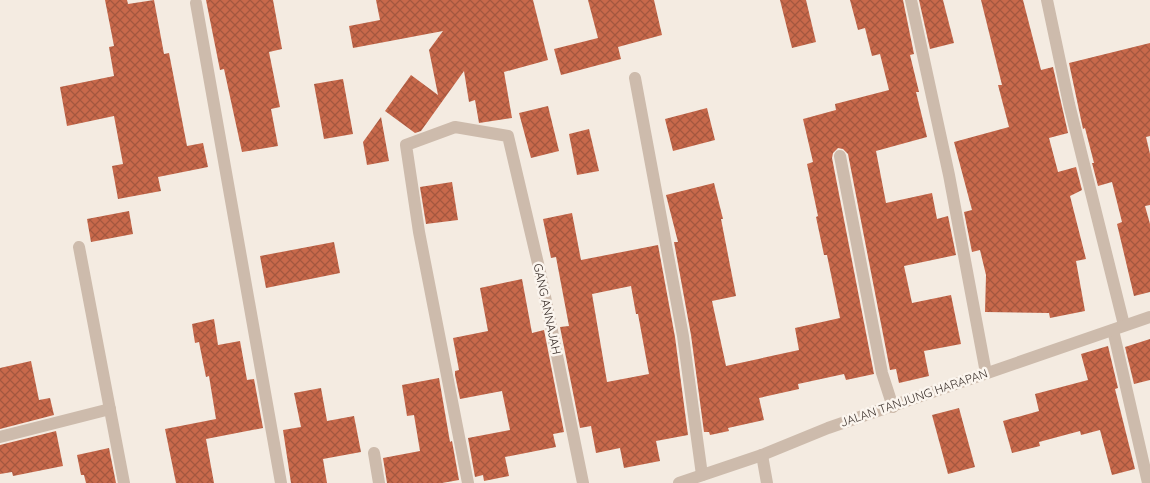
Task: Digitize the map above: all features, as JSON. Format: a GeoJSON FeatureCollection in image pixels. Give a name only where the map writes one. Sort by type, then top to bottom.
{"type":"FeatureCollection","features":[{"type":"Feature","properties":{"kind":"street"},"geometry":{"type":"LineString","coordinates":[[911,0],[949,175],[986,373]]}},
{"type":"Feature","properties":{"kind":"street"},"geometry":{"type":"LineString","coordinates":[[1047,0],[1118,327],[1148,483]]}},
{"type":"Feature","properties":{"kind":"street"},"geometry":{"type":"LineString","coordinates":[[196,3],[281,483]]}},
{"type":"Feature","properties":{"kind":"street"},"geometry":{"type":"LineString","coordinates":[[636,78],[683,336],[702,475]]}},
{"type":"Feature","properties":{"kind":"street","name":"GANG ANNAJAH"},"geometry":{"type":"LineString","coordinates":[[468,483],[419,232],[406,145],[455,127],[508,136],[538,263],[583,483]]}},
{"type":"Feature","properties":{"kind":"street"},"geometry":{"type":"LineString","coordinates":[[840,156],[882,373],[893,407]]}},
{"type":"Feature","properties":{"kind":"street"},"geometry":{"type":"LineString","coordinates":[[79,247],[124,483]]}},
{"type":"Feature","properties":{"kind":"street","name":"JALAN TANJUNG HARAPAN"},"geometry":{"type":"LineString","coordinates":[[678,483],[762,455],[828,428],[1150,317]]}},
{"type":"Feature","properties":{"kind":"street"},"geometry":{"type":"LineString","coordinates":[[0,437],[110,409]]}},
{"type":"Feature","properties":{"kind":"street"},"geometry":{"type":"LineString","coordinates":[[374,454],[379,483]]}},
{"type":"Feature","properties":{"kind":"street"},"geometry":{"type":"LineString","coordinates":[[762,455],[767,483]]}},
{"type":"Feature","properties":{"kind":"building"},"geometry":{"type":"Polygon","coordinates":[[[105,0],[127,0],[128,4],[154,0],[164,54],[169,53],[187,146],[203,143],[208,167],[158,177],[161,191],[118,199],[112,166],[123,164],[114,116],[67,126],[60,87],[114,76],[109,47],[114,46],[105,0]]]}},
{"type":"Feature","properties":{"kind":"building"},"geometry":{"type":"Polygon","coordinates":[[[206,0],[273,0],[282,49],[269,52],[280,107],[271,109],[278,146],[242,152],[224,69],[220,70],[206,0]]]}},
{"type":"Feature","properties":{"kind":"building"},"geometry":{"type":"Polygon","coordinates":[[[376,0],[533,0],[548,60],[504,72],[512,118],[479,123],[475,100],[469,102],[464,71],[421,131],[415,133],[385,111],[411,75],[438,95],[429,50],[443,31],[353,48],[349,26],[380,20],[376,0]]]}},
{"type":"Feature","properties":{"kind":"building"},"geometry":{"type":"Polygon","coordinates":[[[588,0],[654,0],[662,35],[618,47],[621,59],[561,75],[554,49],[598,38],[588,0]]]}},
{"type":"Feature","properties":{"kind":"building"},"geometry":{"type":"Polygon","coordinates":[[[780,0],[806,0],[816,42],[792,48],[780,0]]]}},
{"type":"Feature","properties":{"kind":"building"},"geometry":{"type":"Polygon","coordinates":[[[850,0],[903,0],[914,54],[910,55],[919,92],[916,92],[927,137],[876,151],[886,203],[932,193],[937,219],[948,216],[956,255],[904,266],[912,303],[951,295],[961,344],[924,351],[929,376],[899,383],[896,369],[890,370],[848,154],[843,149],[838,148],[833,153],[832,158],[874,374],[846,380],[844,374],[798,384],[799,389],[759,398],[764,420],[728,428],[729,431],[710,435],[709,432],[704,432],[691,335],[674,242],[678,242],[666,195],[714,183],[723,219],[721,219],[736,296],[712,301],[726,366],[799,350],[795,328],[840,318],[827,255],[824,255],[816,217],[818,216],[807,164],[813,162],[803,119],[836,110],[835,104],[889,90],[880,54],[872,56],[865,28],[858,30],[850,0]]]}},
{"type":"Feature","properties":{"kind":"building"},"geometry":{"type":"Polygon","coordinates":[[[919,0],[943,0],[954,43],[930,49],[919,0]]]}},
{"type":"Feature","properties":{"kind":"building"},"geometry":{"type":"Polygon","coordinates":[[[981,0],[1023,0],[1041,70],[1053,67],[1068,133],[1049,138],[1058,172],[1076,167],[1082,190],[1070,196],[1086,259],[1076,261],[1085,311],[1050,318],[1049,313],[985,312],[986,275],[980,250],[972,252],[964,212],[972,210],[954,142],[1009,127],[998,85],[1002,85],[981,0]]]}},
{"type":"Feature","properties":{"kind":"building"},"geometry":{"type":"Polygon","coordinates":[[[1150,43],[1150,136],[1146,137],[1150,154],[1150,205],[1145,206],[1150,224],[1150,292],[1134,296],[1117,224],[1122,222],[1112,182],[1098,186],[1085,128],[1083,129],[1069,63],[1150,43]]]}},
{"type":"Feature","properties":{"kind":"building"},"geometry":{"type":"Polygon","coordinates":[[[343,79],[353,134],[324,139],[314,84],[343,79]]]}},
{"type":"Feature","properties":{"kind":"building"},"geometry":{"type":"Polygon","coordinates":[[[548,106],[559,151],[531,158],[519,113],[548,106]]]}},
{"type":"Feature","properties":{"kind":"building"},"geometry":{"type":"Polygon","coordinates":[[[707,108],[715,140],[673,151],[665,119],[707,108]]]}},
{"type":"Feature","properties":{"kind":"building"},"geometry":{"type":"Polygon","coordinates":[[[381,117],[389,161],[367,165],[363,142],[381,117]]]}},
{"type":"Feature","properties":{"kind":"building"},"geometry":{"type":"Polygon","coordinates":[[[589,129],[599,171],[577,175],[569,134],[589,129]]]}},
{"type":"Feature","properties":{"kind":"building"},"geometry":{"type":"Polygon","coordinates":[[[452,182],[458,220],[426,224],[420,187],[452,182]]]}},
{"type":"Feature","properties":{"kind":"building"},"geometry":{"type":"Polygon","coordinates":[[[129,211],[133,234],[91,242],[87,219],[129,211]]]}},
{"type":"Feature","properties":{"kind":"building"},"geometry":{"type":"Polygon","coordinates":[[[572,213],[581,260],[658,245],[675,337],[688,435],[656,441],[660,461],[624,468],[620,448],[596,453],[591,426],[580,428],[560,327],[569,326],[556,257],[551,258],[543,219],[572,213]],[[631,286],[592,294],[607,382],[649,374],[638,314],[636,314],[631,286]]]}},
{"type":"Feature","properties":{"kind":"building"},"geometry":{"type":"Polygon","coordinates":[[[334,242],[340,273],[266,288],[260,256],[334,242]]]}},
{"type":"Feature","properties":{"kind":"building"},"geometry":{"type":"Polygon","coordinates":[[[522,279],[532,333],[544,330],[564,432],[553,434],[556,447],[505,457],[509,476],[484,481],[483,475],[475,477],[468,438],[510,430],[502,391],[460,399],[455,375],[455,371],[459,370],[453,338],[488,331],[480,288],[522,279]]]}},
{"type":"Feature","properties":{"kind":"building"},"geometry":{"type":"Polygon","coordinates":[[[214,319],[218,345],[240,341],[247,380],[254,379],[263,428],[206,439],[214,483],[176,483],[165,429],[216,419],[209,376],[206,377],[199,342],[195,343],[192,324],[214,319]]]}},
{"type":"Feature","properties":{"kind":"building"},"geometry":{"type":"Polygon","coordinates":[[[1150,339],[1150,380],[1134,384],[1125,347],[1150,339]]]}},
{"type":"Feature","properties":{"kind":"building"},"geometry":{"type":"Polygon","coordinates":[[[1108,346],[1118,388],[1115,389],[1135,469],[1112,475],[1100,430],[1081,435],[1080,431],[1039,442],[1040,446],[1012,453],[1003,421],[1039,411],[1035,394],[1088,380],[1081,354],[1108,346]]]}},
{"type":"Feature","properties":{"kind":"building"},"geometry":{"type":"Polygon","coordinates":[[[31,361],[39,400],[50,398],[54,415],[0,429],[0,368],[31,361]]]}},
{"type":"Feature","properties":{"kind":"building"},"geometry":{"type":"Polygon","coordinates":[[[439,378],[450,442],[452,441],[459,480],[442,483],[387,483],[383,458],[420,451],[414,415],[407,416],[402,385],[439,378]]]}},
{"type":"Feature","properties":{"kind":"building"},"geometry":{"type":"Polygon","coordinates":[[[321,388],[327,421],[354,416],[361,452],[323,459],[327,483],[291,483],[283,430],[301,427],[294,393],[321,388]]]}},
{"type":"Feature","properties":{"kind":"building"},"geometry":{"type":"Polygon","coordinates":[[[959,408],[975,467],[948,474],[932,415],[959,408]]]}},
{"type":"Feature","properties":{"kind":"building"},"geometry":{"type":"Polygon","coordinates":[[[56,431],[63,466],[13,476],[12,472],[0,474],[0,445],[56,431]]]}},
{"type":"Feature","properties":{"kind":"building"},"geometry":{"type":"Polygon","coordinates":[[[109,448],[116,483],[86,483],[84,475],[81,475],[77,455],[109,448]]]}}]}
